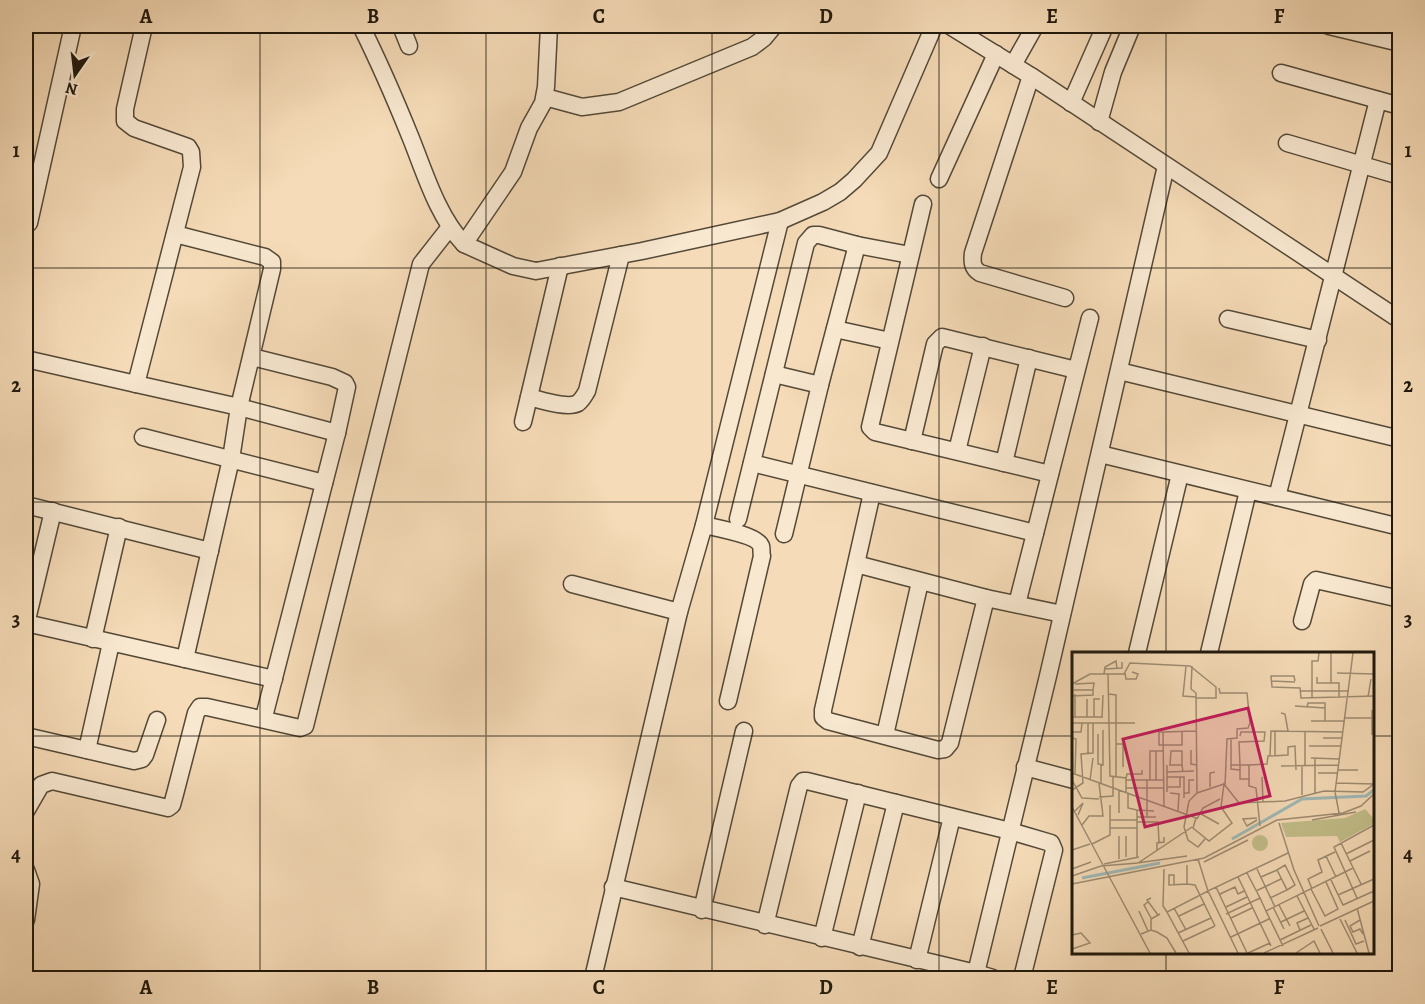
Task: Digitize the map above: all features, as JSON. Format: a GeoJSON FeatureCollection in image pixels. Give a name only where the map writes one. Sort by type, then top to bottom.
{"type":"FeatureCollection","features":[{"type":"Feature","properties":{"kind":"street"},"geometry":{"type":"LineString","coordinates":[[29,223],[70,26]]}},
{"type":"Feature","properties":{"kind":"street"},"geometry":{"type":"LineString","coordinates":[[136,384],[192,166],[191,152],[188,147],[134,128],[125,121],[125,109],[144,26]]}},
{"type":"Feature","properties":{"kind":"street"},"geometry":{"type":"LineString","coordinates":[[361,26],[393,93],[431,189],[450,227],[464,244],[498,261],[529,271],[621,255],[780,221],[840,192],[879,153],[934,26]]}},
{"type":"Feature","properties":{"kind":"street"},"geometry":{"type":"LineString","coordinates":[[401,26],[409,46]]}},
{"type":"Feature","properties":{"kind":"street"},"geometry":{"type":"LineString","coordinates":[[464,244],[513,172],[529,128],[545,97],[549,26]]}},
{"type":"Feature","properties":{"kind":"street"},"geometry":{"type":"LineString","coordinates":[[545,97],[582,107],[619,102],[752,47],[774,26]]}},
{"type":"Feature","properties":{"kind":"street"},"geometry":{"type":"LineString","coordinates":[[950,26],[1031,76],[1400,320]]}},
{"type":"Feature","properties":{"kind":"street"},"geometry":{"type":"LineString","coordinates":[[1014,65],[1035,26]]}},
{"type":"Feature","properties":{"kind":"street"},"geometry":{"type":"LineString","coordinates":[[1071,103],[1105,26]]}},
{"type":"Feature","properties":{"kind":"street"},"geometry":{"type":"LineString","coordinates":[[1329,26],[1400,43]]}},
{"type":"Feature","properties":{"kind":"street"},"geometry":{"type":"LineString","coordinates":[[1099,122],[1113,72],[1130,32]]}},
{"type":"Feature","properties":{"kind":"street"},"geometry":{"type":"LineString","coordinates":[[939,179],[996,54]]}},
{"type":"Feature","properties":{"kind":"street"},"geometry":{"type":"LineString","coordinates":[[1281,73],[1400,106]]}},
{"type":"Feature","properties":{"kind":"street"},"geometry":{"type":"LineString","coordinates":[[1031,76],[972,253],[972,265],[980,273],[1065,298]]}},
{"type":"Feature","properties":{"kind":"street"},"geometry":{"type":"LineString","coordinates":[[1277,497],[1378,100]]}},
{"type":"Feature","properties":{"kind":"street"},"geometry":{"type":"LineString","coordinates":[[1287,143],[1400,176]]}},
{"type":"Feature","properties":{"kind":"street"},"geometry":{"type":"LineString","coordinates":[[976,974],[1166,166]]}},
{"type":"Feature","properties":{"kind":"street"},"geometry":{"type":"LineString","coordinates":[[923,204],[870,427],[875,432],[1050,474]]}},
{"type":"Feature","properties":{"kind":"street"},"geometry":{"type":"LineString","coordinates":[[593,978],[679,612],[704,525],[780,221]]}},
{"type":"Feature","properties":{"kind":"street"},"geometry":{"type":"LineString","coordinates":[[26,811],[37,789],[52,781],[163,808],[170,807],[176,794],[196,713],[200,707],[300,728],[305,726],[421,264],[450,227]]}},
{"type":"Feature","properties":{"kind":"street"},"geometry":{"type":"LineString","coordinates":[[175,234],[265,257],[272,262],[239,407],[231,459],[185,659]]}},
{"type":"Feature","properties":{"kind":"street"},"geometry":{"type":"LineString","coordinates":[[738,519],[803,254],[809,239],[813,235],[819,235],[910,255]]}},
{"type":"Feature","properties":{"kind":"street"},"geometry":{"type":"LineString","coordinates":[[784,534],[857,245]]}},
{"type":"Feature","properties":{"kind":"street"},"geometry":{"type":"LineString","coordinates":[[529,397],[566,405],[578,403],[582,399],[621,255]]}},
{"type":"Feature","properties":{"kind":"street"},"geometry":{"type":"LineString","coordinates":[[523,422],[560,266]]}},
{"type":"Feature","properties":{"kind":"street"},"geometry":{"type":"LineString","coordinates":[[1017,604],[1090,318]]}},
{"type":"Feature","properties":{"kind":"street"},"geometry":{"type":"LineString","coordinates":[[1228,319],[1318,340]]}},
{"type":"Feature","properties":{"kind":"street"},"geometry":{"type":"LineString","coordinates":[[835,329],[890,340]]}},
{"type":"Feature","properties":{"kind":"street"},"geometry":{"type":"LineString","coordinates":[[912,441],[937,341],[945,336],[1077,370]]}},
{"type":"Feature","properties":{"kind":"street"},"geometry":{"type":"LineString","coordinates":[[957,451],[983,346]]}},
{"type":"Feature","properties":{"kind":"street"},"geometry":{"type":"LineString","coordinates":[[252,357],[332,377],[345,383],[347,387],[265,713]]}},
{"type":"Feature","properties":{"kind":"street"},"geometry":{"type":"LineString","coordinates":[[1004,463],[1029,358]]}},
{"type":"Feature","properties":{"kind":"street"},"geometry":{"type":"LineString","coordinates":[[26,359],[239,407],[337,434]]}},
{"type":"Feature","properties":{"kind":"street"},"geometry":{"type":"LineString","coordinates":[[1119,371],[1400,440]]}},
{"type":"Feature","properties":{"kind":"street"},"geometry":{"type":"LineString","coordinates":[[774,374],[820,385]]}},
{"type":"Feature","properties":{"kind":"street"},"geometry":{"type":"LineString","coordinates":[[142,437],[324,483]]}},
{"type":"Feature","properties":{"kind":"street"},"geometry":{"type":"LineString","coordinates":[[1100,454],[1400,527]]}},
{"type":"Feature","properties":{"kind":"street"},"geometry":{"type":"LineString","coordinates":[[752,463],[1035,533]]}},
{"type":"Feature","properties":{"kind":"street"},"geometry":{"type":"LineString","coordinates":[[1137,652],[1180,474]]}},
{"type":"Feature","properties":{"kind":"street"},"geometry":{"type":"LineString","coordinates":[[1209,652],[1248,491]]}},
{"type":"Feature","properties":{"kind":"street"},"geometry":{"type":"LineString","coordinates":[[872,493],[822,715],[828,721],[938,750],[948,747],[986,597]]}},
{"type":"Feature","properties":{"kind":"street"},"geometry":{"type":"LineString","coordinates":[[26,505],[210,551]]}},
{"type":"Feature","properties":{"kind":"street"},"geometry":{"type":"LineString","coordinates":[[53,511],[26,623],[274,679]]}},
{"type":"Feature","properties":{"kind":"street"},"geometry":{"type":"LineString","coordinates":[[704,525],[747,537],[757,541],[761,546],[762,556],[728,701]]}},
{"type":"Feature","properties":{"kind":"street"},"geometry":{"type":"LineString","coordinates":[[93,639],[119,527]]}},
{"type":"Feature","properties":{"kind":"street"},"geometry":{"type":"LineString","coordinates":[[856,564],[920,582],[1062,614]]}},
{"type":"Feature","properties":{"kind":"street"},"geometry":{"type":"LineString","coordinates":[[1302,621],[1311,589],[1316,580],[1400,599]]}},
{"type":"Feature","properties":{"kind":"street"},"geometry":{"type":"LineString","coordinates":[[885,735],[920,582]]}},
{"type":"Feature","properties":{"kind":"street"},"geometry":{"type":"LineString","coordinates":[[572,584],[679,612]]}},
{"type":"Feature","properties":{"kind":"street"},"geometry":{"type":"LineString","coordinates":[[87,750],[111,643]]}},
{"type":"Feature","properties":{"kind":"street"},"geometry":{"type":"LineString","coordinates":[[26,735],[139,760],[147,750],[157,720]]}},
{"type":"Feature","properties":{"kind":"street"},"geometry":{"type":"LineString","coordinates":[[702,910],[744,731]]}},
{"type":"Feature","properties":{"kind":"street"},"geometry":{"type":"LineString","coordinates":[[1025,767],[1072,779]]}},
{"type":"Feature","properties":{"kind":"street"},"geometry":{"type":"LineString","coordinates":[[765,925],[801,783],[807,780],[1047,841],[1054,848],[1022,978]]}},
{"type":"Feature","properties":{"kind":"street"},"geometry":{"type":"LineString","coordinates":[[822,938],[858,793]]}},
{"type":"Feature","properties":{"kind":"street"},"geometry":{"type":"LineString","coordinates":[[860,947],[896,803]]}},
{"type":"Feature","properties":{"kind":"street"},"geometry":{"type":"LineString","coordinates":[[917,960],[952,817]]}},
{"type":"Feature","properties":{"kind":"street"},"geometry":{"type":"LineString","coordinates":[[26,870],[31,884],[26,920]]}},
{"type":"Feature","properties":{"kind":"street"},"geometry":{"type":"LineString","coordinates":[[613,887],[993,978]]}}]}
